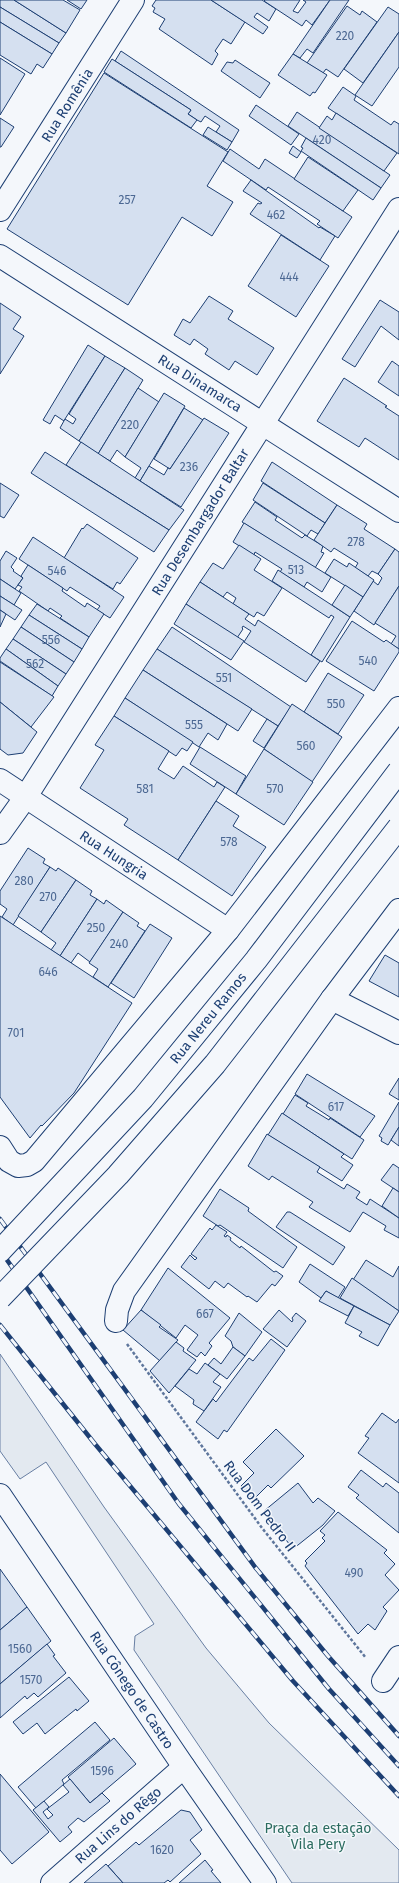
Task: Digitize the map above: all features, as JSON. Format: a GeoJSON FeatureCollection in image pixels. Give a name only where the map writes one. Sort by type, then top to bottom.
{"type":"FeatureCollection","features":[{"type":"Feature","properties":{"kind":"street","name":"Rua Romênia"},"geometry":{"type":"LineString","coordinates":[[0,210],[133,0]]}},
{"type":"Feature","properties":{"kind":"street","name":"Rua Desembargador Baltar"},"geometry":{"type":"LineString","coordinates":[[0,833],[25,798],[399,209]]}},
{"type":"Feature","properties":{"kind":"street","name":"Rua Dinamarca"},"geometry":{"type":"LineString","coordinates":[[0,256],[399,511]]}},
{"type":"Feature","properties":{"kind":"street"},"geometry":{"type":"LineString","coordinates":[[5,1154],[18,1166],[27,1165],[34,1161],[228,930],[399,708]]}},
{"type":"Feature","properties":{"kind":"street","name":"Rua Nereu Ramos"},"geometry":{"type":"LineString","coordinates":[[0,1251],[143,1098],[256,960],[399,771]]}},
{"type":"Feature","properties":{"kind":"street","name":"Rua Hungria"},"geometry":{"type":"LineString","coordinates":[[0,780],[25,798],[228,930]]}},
{"type":"Feature","properties":{"kind":"street"},"geometry":{"type":"LineString","coordinates":[[0,1298],[118,1175],[215,1064],[399,827]]}},
{"type":"Feature","properties":{"kind":"street"},"geometry":{"type":"LineString","coordinates":[[116,1321],[117,1310],[124,1291],[332,998],[399,910]]}},
{"type":"Feature","properties":{"kind":"street"},"geometry":{"type":"LineString","coordinates":[[332,998],[399,1033]]}},
{"type":"Feature","properties":{"kind":"street","name":"Rua Cônego de Castro"},"geometry":{"type":"LineString","coordinates":[[0,1495],[184,1767],[265,1883]]}},
{"type":"Feature","properties":{"kind":"street"},"geometry":{"type":"LineString","coordinates":[[384,1681],[399,1657]]}},
{"type":"Feature","properties":{"kind":"street","name":"Rua Lins do Rêgo"},"geometry":{"type":"LineString","coordinates":[[52,1883],[184,1767]]}},
{"type":"Feature","properties":{"kind":"path","name":"Rua Dom Pedro II"},"geometry":{"type":"LineString","coordinates":[[116,1321],[116,1328],[262,1528],[384,1681]]}},
{"type":"Feature","properties":{"kind":"green space","name":"Praça da estação Vila Pery"},"geometry":{"type":"Polygon","coordinates":[[[0,1354],[104,1507],[206,1648],[269,1723],[399,1850],[399,1883],[292,1883],[134,1650],[135,1636],[154,1624],[46,1462],[20,1479],[0,1451],[0,1354]]]}},
{"type":"Feature","properties":{"kind":"building"},"geometry":{"type":"Polygon","coordinates":[[[0,0],[14,0],[66,33],[59,43],[0,7],[0,0]]]}},
{"type":"Feature","properties":{"kind":"building"},"geometry":{"type":"Polygon","coordinates":[[[14,0],[63,0],[80,10],[66,33],[14,0]]]}},
{"type":"Feature","properties":{"kind":"building"},"geometry":{"type":"Polygon","coordinates":[[[67,0],[87,0],[81,9],[67,0]]]}},
{"type":"Feature","properties":{"kind":"building"},"geometry":{"type":"Polygon","coordinates":[[[156,0],[211,0],[245,22],[231,44],[223,39],[215,51],[218,54],[212,65],[159,29],[165,19],[153,12],[155,8],[152,6],[156,0]]]}},
{"type":"Feature","properties":{"kind":"building"},"geometry":{"type":"Polygon","coordinates":[[[211,0],[262,0],[276,9],[269,21],[257,13],[254,17],[268,27],[263,34],[211,0]]]}},
{"type":"Feature","properties":{"kind":"building"},"geometry":{"type":"Polygon","coordinates":[[[300,0],[293,11],[298,13],[306,2],[303,0],[330,0],[312,25],[306,20],[302,26],[264,1],[300,0]]]}},
{"type":"Feature","properties":{"kind":"building"},"geometry":{"type":"Polygon","coordinates":[[[330,0],[349,0],[313,53],[307,49],[300,58],[293,54],[330,0]]]}},
{"type":"Feature","properties":{"kind":"building"},"geometry":{"type":"Polygon","coordinates":[[[347,6],[360,15],[362,11],[377,22],[338,77],[326,69],[323,73],[307,63],[347,6]]]}},
{"type":"Feature","properties":{"kind":"building"},"geometry":{"type":"Polygon","coordinates":[[[0,7],[59,43],[52,54],[0,22],[0,7]]]}},
{"type":"Feature","properties":{"kind":"building"},"geometry":{"type":"Polygon","coordinates":[[[388,7],[399,14],[399,32],[363,83],[344,69],[388,7]]]}},
{"type":"Feature","properties":{"kind":"building"},"geometry":{"type":"Polygon","coordinates":[[[0,22],[52,54],[43,68],[37,64],[31,74],[0,55],[0,22]]]}},
{"type":"Feature","properties":{"kind":"building"},"geometry":{"type":"Polygon","coordinates":[[[399,32],[399,67],[372,106],[355,95],[399,32]]]}},
{"type":"Feature","properties":{"kind":"building"},"geometry":{"type":"Polygon","coordinates":[[[121,51],[239,130],[232,142],[216,132],[220,126],[205,116],[201,122],[197,120],[188,114],[191,110],[115,61],[121,51]]]}},
{"type":"Feature","properties":{"kind":"building"},"geometry":{"type":"Polygon","coordinates":[[[293,54],[327,75],[315,93],[313,92],[310,96],[278,75],[293,54]]]}},
{"type":"Feature","properties":{"kind":"building"},"geometry":{"type":"Polygon","coordinates":[[[0,58],[25,74],[0,115],[0,58]]]}},
{"type":"Feature","properties":{"kind":"building"},"geometry":{"type":"Polygon","coordinates":[[[112,59],[191,110],[188,114],[197,120],[191,128],[104,72],[112,59]]]}},
{"type":"Feature","properties":{"kind":"building"},"geometry":{"type":"Polygon","coordinates":[[[235,60],[270,83],[260,98],[221,71],[227,62],[233,63],[235,60]]]}},
{"type":"Feature","properties":{"kind":"building"},"geometry":{"type":"Polygon","coordinates":[[[104,73],[228,152],[207,186],[233,202],[212,236],[182,217],[128,305],[7,229],[104,73]]]}},
{"type":"Feature","properties":{"kind":"building"},"geometry":{"type":"Polygon","coordinates":[[[343,87],[356,96],[354,100],[391,125],[394,121],[399,124],[399,154],[328,108],[343,87]]]}},
{"type":"Feature","properties":{"kind":"building"},"geometry":{"type":"Polygon","coordinates":[[[256,105],[299,134],[291,145],[249,116],[256,105]]]}},
{"type":"Feature","properties":{"kind":"building"},"geometry":{"type":"Polygon","coordinates":[[[297,112],[390,175],[381,188],[288,126],[297,112]]]}},
{"type":"Feature","properties":{"kind":"building"},"geometry":{"type":"Polygon","coordinates":[[[336,113],[397,153],[384,171],[319,128],[327,116],[332,120],[336,113]]]}},
{"type":"Feature","properties":{"kind":"building"},"geometry":{"type":"Polygon","coordinates":[[[0,118],[14,127],[1,147],[0,147],[0,118]]]}},
{"type":"Feature","properties":{"kind":"building"},"geometry":{"type":"Polygon","coordinates":[[[208,127],[232,142],[227,150],[203,135],[208,127]]]}},
{"type":"Feature","properties":{"kind":"building"},"geometry":{"type":"Polygon","coordinates":[[[306,138],[381,188],[373,200],[301,151],[303,148],[301,147],[306,138]]]}},
{"type":"Feature","properties":{"kind":"building"},"geometry":{"type":"Polygon","coordinates":[[[293,146],[301,152],[297,158],[289,153],[293,146]]]}},
{"type":"Feature","properties":{"kind":"building"},"geometry":{"type":"Polygon","coordinates":[[[230,149],[259,169],[265,159],[352,217],[338,238],[317,224],[320,221],[268,187],[266,190],[223,161],[230,149]]]}},
{"type":"Feature","properties":{"kind":"building"},"geometry":{"type":"Polygon","coordinates":[[[308,157],[358,190],[343,211],[294,179],[308,157]]]}},
{"type":"Feature","properties":{"kind":"building"},"geometry":{"type":"Polygon","coordinates":[[[251,180],[319,228],[320,227],[335,236],[320,260],[250,214],[258,203],[262,203],[243,191],[251,180]]]}},
{"type":"Feature","properties":{"kind":"building"},"geometry":{"type":"Polygon","coordinates":[[[281,235],[329,266],[296,317],[248,286],[281,235]]]}},
{"type":"Feature","properties":{"kind":"building"},"geometry":{"type":"Polygon","coordinates":[[[209,296],[233,311],[228,319],[274,348],[257,375],[235,361],[229,370],[205,354],[208,349],[194,339],[190,345],[174,335],[183,319],[190,323],[209,296]]]}},
{"type":"Feature","properties":{"kind":"building"},"geometry":{"type":"Polygon","coordinates":[[[380,300],[399,312],[399,340],[381,326],[355,367],[342,359],[380,300]]]}},
{"type":"Feature","properties":{"kind":"building"},"geometry":{"type":"Polygon","coordinates":[[[0,303],[21,317],[13,329],[24,336],[0,374],[0,303]]]}},
{"type":"Feature","properties":{"kind":"building"},"geometry":{"type":"Polygon","coordinates":[[[88,345],[105,356],[64,421],[55,415],[50,424],[43,420],[88,345]]]}},
{"type":"Feature","properties":{"kind":"building"},"geometry":{"type":"Polygon","coordinates":[[[105,356],[125,368],[79,441],[60,428],[65,419],[73,424],[76,419],[69,414],[105,356]]]}},
{"type":"Feature","properties":{"kind":"building"},"geometry":{"type":"Polygon","coordinates":[[[392,361],[399,366],[399,396],[378,382],[392,361]]]}},
{"type":"Feature","properties":{"kind":"building"},"geometry":{"type":"Polygon","coordinates":[[[125,368],[143,380],[98,454],[79,441],[125,368]]]}},
{"type":"Feature","properties":{"kind":"building"},"geometry":{"type":"Polygon","coordinates":[[[344,378],[387,406],[385,407],[399,416],[399,460],[365,438],[359,447],[317,421],[344,378]]]}},
{"type":"Feature","properties":{"kind":"building"},"geometry":{"type":"Polygon","coordinates":[[[138,388],[159,402],[125,457],[117,450],[110,461],[98,454],[138,388]]]}},
{"type":"Feature","properties":{"kind":"building"},"geometry":{"type":"Polygon","coordinates":[[[164,393],[185,406],[140,481],[135,478],[141,468],[125,457],[164,393]]]}},
{"type":"Feature","properties":{"kind":"building"},"geometry":{"type":"Polygon","coordinates":[[[184,408],[203,420],[170,469],[154,459],[184,408]]]}},
{"type":"Feature","properties":{"kind":"building"},"geometry":{"type":"Polygon","coordinates":[[[204,418],[229,433],[181,507],[140,481],[149,466],[164,475],[168,468],[170,469],[204,418]]]}},
{"type":"Feature","properties":{"kind":"building"},"geometry":{"type":"Polygon","coordinates":[[[81,442],[184,510],[169,530],[66,465],[81,442]]]}},
{"type":"Feature","properties":{"kind":"building"},"geometry":{"type":"Polygon","coordinates":[[[45,452],[169,530],[154,552],[31,473],[45,452]]]}},
{"type":"Feature","properties":{"kind":"building"},"geometry":{"type":"Polygon","coordinates":[[[272,462],[337,505],[325,523],[261,481],[272,462]]]}},
{"type":"Feature","properties":{"kind":"building"},"geometry":{"type":"Polygon","coordinates":[[[0,483],[19,495],[4,518],[0,516],[0,483]]]}},
{"type":"Feature","properties":{"kind":"building"},"geometry":{"type":"Polygon","coordinates":[[[263,483],[325,523],[318,534],[311,530],[307,536],[253,500],[263,483]]]}},
{"type":"Feature","properties":{"kind":"building"},"geometry":{"type":"Polygon","coordinates":[[[255,502],[277,517],[275,520],[302,538],[305,535],[323,546],[321,552],[324,553],[315,568],[242,522],[255,502]]]}},
{"type":"Feature","properties":{"kind":"building"},"geometry":{"type":"Polygon","coordinates":[[[337,505],[367,524],[364,529],[395,549],[378,574],[372,571],[368,576],[355,568],[358,563],[334,548],[331,552],[314,540],[337,505]]]}},
{"type":"Feature","properties":{"kind":"building"},"geometry":{"type":"Polygon","coordinates":[[[244,523],[331,577],[322,592],[307,582],[304,587],[280,572],[282,569],[255,552],[254,555],[233,542],[244,523]]]}},
{"type":"Feature","properties":{"kind":"building"},"geometry":{"type":"Polygon","coordinates":[[[87,524],[138,558],[120,584],[117,582],[113,589],[64,558],[82,528],[83,529],[87,524]]]}},
{"type":"Feature","properties":{"kind":"building"},"geometry":{"type":"Polygon","coordinates":[[[33,537],[124,597],[110,618],[97,610],[100,606],[70,587],[67,591],[19,559],[33,537]]]}},
{"type":"Feature","properties":{"kind":"building"},"geometry":{"type":"Polygon","coordinates":[[[239,545],[261,559],[254,570],[282,588],[264,616],[257,612],[254,617],[233,604],[236,598],[227,592],[223,597],[200,582],[213,563],[223,569],[239,545]]]}},
{"type":"Feature","properties":{"kind":"building"},"geometry":{"type":"Polygon","coordinates":[[[395,549],[399,552],[399,586],[374,625],[354,611],[373,581],[378,585],[382,578],[378,574],[395,549]]]}},
{"type":"Feature","properties":{"kind":"building"},"geometry":{"type":"Polygon","coordinates":[[[6,551],[17,558],[11,567],[14,570],[13,571],[23,578],[15,589],[0,579],[0,561],[6,551]]]}},
{"type":"Feature","properties":{"kind":"building"},"geometry":{"type":"Polygon","coordinates":[[[334,559],[347,567],[349,563],[374,580],[363,597],[325,573],[334,559]]]}},
{"type":"Feature","properties":{"kind":"building"},"geometry":{"type":"Polygon","coordinates":[[[28,565],[63,588],[62,591],[85,607],[87,603],[104,614],[89,637],[60,618],[62,616],[50,608],[48,611],[19,591],[22,587],[18,585],[23,578],[21,576],[28,565]]]}},
{"type":"Feature","properties":{"kind":"building"},"geometry":{"type":"Polygon","coordinates":[[[278,570],[350,617],[322,662],[311,655],[334,617],[331,615],[329,618],[272,581],[278,570]]]}},
{"type":"Feature","properties":{"kind":"building"},"geometry":{"type":"Polygon","coordinates":[[[0,579],[21,593],[14,605],[0,596],[0,579]]]}},
{"type":"Feature","properties":{"kind":"building"},"geometry":{"type":"Polygon","coordinates":[[[200,582],[249,614],[245,619],[255,626],[258,620],[320,661],[306,682],[244,642],[251,631],[243,626],[243,629],[237,638],[186,604],[200,582]]]}},
{"type":"Feature","properties":{"kind":"building"},"geometry":{"type":"Polygon","coordinates":[[[345,585],[363,597],[350,617],[332,605],[345,585]]]}},
{"type":"Feature","properties":{"kind":"building"},"geometry":{"type":"Polygon","coordinates":[[[399,586],[399,649],[391,644],[396,636],[375,623],[399,586]]]}},
{"type":"Feature","properties":{"kind":"building"},"geometry":{"type":"Polygon","coordinates":[[[0,596],[22,610],[15,620],[0,610],[0,596]]]}},
{"type":"Feature","properties":{"kind":"building"},"geometry":{"type":"Polygon","coordinates":[[[37,604],[89,637],[82,649],[29,615],[37,604]]]}},
{"type":"Feature","properties":{"kind":"building"},"geometry":{"type":"Polygon","coordinates":[[[186,604],[244,641],[231,660],[174,624],[186,604]]]}},
{"type":"Feature","properties":{"kind":"building"},"geometry":{"type":"Polygon","coordinates":[[[0,610],[6,614],[0,627],[0,610]]]}},
{"type":"Feature","properties":{"kind":"building"},"geometry":{"type":"Polygon","coordinates":[[[29,615],[82,649],[74,662],[21,627],[29,615]]]}},
{"type":"Feature","properties":{"kind":"building"},"geometry":{"type":"Polygon","coordinates":[[[352,621],[384,642],[386,640],[399,649],[399,652],[374,691],[326,661],[352,621]]]}},
{"type":"Feature","properties":{"kind":"building"},"geometry":{"type":"Polygon","coordinates":[[[21,627],[74,662],[66,674],[13,639],[21,627]]]}},
{"type":"Feature","properties":{"kind":"building"},"geometry":{"type":"Polygon","coordinates":[[[172,627],[291,707],[278,726],[157,649],[172,627]]]}},
{"type":"Feature","properties":{"kind":"building"},"geometry":{"type":"Polygon","coordinates":[[[13,639],[66,674],[58,686],[6,649],[13,639]]]}},
{"type":"Feature","properties":{"kind":"building"},"geometry":{"type":"Polygon","coordinates":[[[6,649],[58,686],[52,696],[0,661],[0,658],[6,649]]]}},
{"type":"Feature","properties":{"kind":"building"},"geometry":{"type":"Polygon","coordinates":[[[157,649],[252,709],[238,731],[143,670],[157,649]]]}},
{"type":"Feature","properties":{"kind":"building"},"geometry":{"type":"Polygon","coordinates":[[[0,662],[54,697],[31,727],[0,702],[0,662]]]}},
{"type":"Feature","properties":{"kind":"building"},"geometry":{"type":"Polygon","coordinates":[[[143,670],[227,724],[218,740],[208,733],[199,747],[125,698],[143,670]]]}},
{"type":"Feature","properties":{"kind":"building"},"geometry":{"type":"Polygon","coordinates":[[[328,673],[364,695],[338,734],[304,712],[328,673]]]}},
{"type":"Feature","properties":{"kind":"building"},"geometry":{"type":"Polygon","coordinates":[[[125,698],[193,742],[187,751],[182,748],[176,756],[114,716],[125,698]]]}},
{"type":"Feature","properties":{"kind":"building"},"geometry":{"type":"Polygon","coordinates":[[[0,702],[37,732],[23,753],[8,755],[0,749],[0,702]]]}},
{"type":"Feature","properties":{"kind":"building"},"geometry":{"type":"Polygon","coordinates":[[[292,704],[342,737],[312,782],[264,749],[292,704]]]}},
{"type":"Feature","properties":{"kind":"building"},"geometry":{"type":"Polygon","coordinates":[[[114,716],[169,751],[158,769],[174,779],[183,766],[214,787],[217,782],[225,787],[178,860],[124,825],[128,819],[80,788],[104,750],[95,745],[114,716]]]}},
{"type":"Feature","properties":{"kind":"building"},"geometry":{"type":"Polygon","coordinates":[[[267,719],[278,726],[264,748],[253,741],[267,719]]]}},
{"type":"Feature","properties":{"kind":"building"},"geometry":{"type":"Polygon","coordinates":[[[200,747],[246,776],[236,794],[190,764],[200,747]]]}},
{"type":"Feature","properties":{"kind":"building"},"geometry":{"type":"Polygon","coordinates":[[[264,749],[313,782],[284,825],[236,794],[264,749]]]}},
{"type":"Feature","properties":{"kind":"building"},"geometry":{"type":"Polygon","coordinates":[[[216,801],[239,816],[233,826],[266,847],[232,896],[178,860],[216,801]]]}},
{"type":"Feature","properties":{"kind":"building"},"geometry":{"type":"Polygon","coordinates":[[[28,848],[45,859],[43,863],[50,867],[13,925],[2,917],[7,909],[0,904],[0,891],[28,848]]]}},
{"type":"Feature","properties":{"kind":"building"},"geometry":{"type":"Polygon","coordinates":[[[50,867],[56,871],[58,868],[76,880],[41,932],[18,916],[50,867]]]}},
{"type":"Feature","properties":{"kind":"building"},"geometry":{"type":"Polygon","coordinates":[[[76,880],[92,891],[90,895],[97,899],[60,956],[51,950],[56,943],[41,932],[76,880]]]}},
{"type":"Feature","properties":{"kind":"building"},"geometry":{"type":"Polygon","coordinates":[[[97,899],[104,904],[106,900],[123,912],[90,962],[78,953],[71,963],[60,956],[97,899]]]}},
{"type":"Feature","properties":{"kind":"building"},"geometry":{"type":"Polygon","coordinates":[[[123,912],[139,923],[137,926],[145,931],[108,987],[93,977],[98,969],[89,963],[123,912]]]}},
{"type":"Feature","properties":{"kind":"building"},"geometry":{"type":"Polygon","coordinates":[[[0,916],[132,1003],[74,1093],[42,1126],[41,1125],[30,1138],[0,1097],[0,916]]]}},
{"type":"Feature","properties":{"kind":"building"},"geometry":{"type":"Polygon","coordinates":[[[150,924],[172,938],[134,998],[111,983],[150,924]]]}},
{"type":"Feature","properties":{"kind":"building"},"geometry":{"type":"Polygon","coordinates":[[[385,955],[399,963],[399,997],[369,981],[385,955]]]}},
{"type":"Feature","properties":{"kind":"building"},"geometry":{"type":"Polygon","coordinates":[[[307,1074],[375,1116],[360,1137],[295,1094],[307,1074]]]}},
{"type":"Feature","properties":{"kind":"building"},"geometry":{"type":"Polygon","coordinates":[[[399,1078],[399,1100],[389,1094],[399,1078]]]}},
{"type":"Feature","properties":{"kind":"building"},"geometry":{"type":"Polygon","coordinates":[[[295,1095],[308,1103],[306,1106],[329,1120],[330,1118],[364,1140],[352,1159],[283,1114],[295,1095]]]}},
{"type":"Feature","properties":{"kind":"building"},"geometry":{"type":"Polygon","coordinates":[[[399,1102],[399,1127],[388,1145],[381,1141],[382,1138],[379,1136],[399,1102]]]}},
{"type":"Feature","properties":{"kind":"building"},"geometry":{"type":"Polygon","coordinates":[[[282,1113],[344,1154],[341,1157],[353,1165],[342,1181],[268,1135],[282,1113]]]}},
{"type":"Feature","properties":{"kind":"building"},"geometry":{"type":"Polygon","coordinates":[[[399,1127],[399,1146],[391,1140],[399,1127]]]}},
{"type":"Feature","properties":{"kind":"building"},"geometry":{"type":"Polygon","coordinates":[[[267,1134],[320,1167],[317,1172],[344,1189],[347,1184],[360,1192],[356,1198],[367,1205],[370,1199],[399,1218],[399,1238],[384,1230],[386,1226],[363,1212],[350,1232],[309,1207],[313,1202],[272,1176],[269,1180],[248,1166],[267,1134]]]}},
{"type":"Feature","properties":{"kind":"building"},"geometry":{"type":"Polygon","coordinates":[[[393,1164],[399,1168],[399,1192],[381,1180],[393,1164]]]}},
{"type":"Feature","properties":{"kind":"building"},"geometry":{"type":"Polygon","coordinates":[[[393,1188],[399,1192],[399,1218],[382,1206],[393,1188]]]}},
{"type":"Feature","properties":{"kind":"building"},"geometry":{"type":"Polygon","coordinates":[[[220,1189],[249,1208],[248,1211],[297,1247],[283,1268],[220,1225],[218,1226],[203,1216],[220,1189]]]}},
{"type":"Feature","properties":{"kind":"building"},"geometry":{"type":"Polygon","coordinates":[[[287,1212],[290,1212],[345,1247],[333,1265],[276,1227],[287,1212]]]}},
{"type":"Feature","properties":{"kind":"building"},"geometry":{"type":"Polygon","coordinates":[[[216,1225],[227,1232],[224,1236],[226,1237],[227,1235],[231,1238],[230,1240],[240,1248],[241,1246],[274,1272],[276,1271],[283,1276],[275,1286],[272,1284],[257,1302],[248,1296],[247,1297],[228,1283],[224,1288],[215,1281],[209,1289],[181,1267],[190,1255],[195,1260],[197,1258],[191,1254],[210,1228],[212,1230],[216,1225]]]}},
{"type":"Feature","properties":{"kind":"building"},"geometry":{"type":"Polygon","coordinates":[[[366,1260],[393,1277],[399,1266],[399,1311],[353,1280],[366,1260]]]}},
{"type":"Feature","properties":{"kind":"building"},"geometry":{"type":"Polygon","coordinates":[[[310,1264],[345,1287],[338,1298],[326,1291],[321,1298],[299,1282],[310,1264]]]}},
{"type":"Feature","properties":{"kind":"building"},"geometry":{"type":"Polygon","coordinates":[[[168,1268],[230,1318],[209,1343],[212,1346],[205,1356],[201,1352],[197,1357],[187,1350],[198,1335],[185,1325],[176,1338],[141,1310],[168,1268]]]}},
{"type":"Feature","properties":{"kind":"building"},"geometry":{"type":"Polygon","coordinates":[[[352,1278],[399,1311],[390,1325],[340,1298],[352,1278]]]}},
{"type":"Feature","properties":{"kind":"building"},"geometry":{"type":"Polygon","coordinates":[[[326,1291],[354,1306],[348,1316],[319,1301],[326,1291]]]}},
{"type":"Feature","properties":{"kind":"building"},"geometry":{"type":"Polygon","coordinates":[[[354,1306],[390,1325],[378,1346],[359,1336],[362,1332],[345,1323],[354,1306]]]}},
{"type":"Feature","properties":{"kind":"building"},"geometry":{"type":"Polygon","coordinates":[[[141,1310],[161,1325],[159,1327],[178,1340],[160,1361],[123,1330],[141,1310]]]}},
{"type":"Feature","properties":{"kind":"building"},"geometry":{"type":"Polygon","coordinates":[[[279,1310],[292,1322],[292,1318],[296,1313],[306,1321],[287,1347],[263,1329],[279,1310]]]}},
{"type":"Feature","properties":{"kind":"building"},"geometry":{"type":"Polygon","coordinates":[[[239,1313],[262,1332],[245,1356],[233,1347],[231,1341],[225,1336],[239,1313]]]}},
{"type":"Feature","properties":{"kind":"building"},"geometry":{"type":"Polygon","coordinates":[[[271,1339],[285,1350],[227,1432],[224,1430],[218,1439],[196,1422],[213,1399],[216,1402],[249,1358],[253,1361],[271,1339]]]}},
{"type":"Feature","properties":{"kind":"building"},"geometry":{"type":"Polygon","coordinates":[[[176,1342],[184,1348],[183,1351],[196,1360],[169,1393],[150,1371],[176,1342]]]}},
{"type":"Feature","properties":{"kind":"building"},"geometry":{"type":"Polygon","coordinates":[[[233,1347],[245,1356],[227,1379],[208,1365],[214,1358],[221,1364],[233,1347]]]}},
{"type":"Feature","properties":{"kind":"building"},"geometry":{"type":"Polygon","coordinates":[[[205,1363],[220,1374],[213,1382],[221,1387],[204,1411],[193,1404],[194,1400],[175,1386],[189,1369],[197,1374],[205,1363]]]}},
{"type":"Feature","properties":{"kind":"building"},"geometry":{"type":"Polygon","coordinates":[[[382,1413],[396,1423],[399,1419],[399,1483],[358,1453],[369,1438],[365,1436],[382,1413]]]}},
{"type":"Feature","properties":{"kind":"building"},"geometry":{"type":"Polygon","coordinates":[[[276,1429],[304,1456],[271,1488],[268,1485],[253,1500],[241,1486],[254,1473],[243,1462],[276,1429]]]}},
{"type":"Feature","properties":{"kind":"building"},"geometry":{"type":"Polygon","coordinates":[[[361,1470],[383,1487],[386,1483],[399,1493],[399,1533],[356,1498],[359,1495],[348,1487],[361,1470]]]}},
{"type":"Feature","properties":{"kind":"building"},"geometry":{"type":"Polygon","coordinates":[[[298,1483],[313,1503],[318,1498],[335,1511],[323,1525],[293,1549],[264,1511],[298,1483]]]}},
{"type":"Feature","properties":{"kind":"building"},"geometry":{"type":"Polygon","coordinates":[[[338,1512],[387,1550],[384,1553],[395,1564],[385,1575],[399,1590],[383,1607],[387,1611],[375,1630],[368,1624],[358,1634],[305,1566],[307,1563],[305,1561],[325,1541],[322,1538],[325,1535],[320,1531],[338,1512]]]}},
{"type":"Feature","properties":{"kind":"building"},"geometry":{"type":"Polygon","coordinates":[[[0,1569],[27,1607],[0,1630],[0,1569]]]}},
{"type":"Feature","properties":{"kind":"building"},"geometry":{"type":"Polygon","coordinates":[[[27,1607],[51,1641],[0,1684],[0,1630],[27,1607]]]}},
{"type":"Feature","properties":{"kind":"building"},"geometry":{"type":"Polygon","coordinates":[[[47,1644],[55,1655],[53,1656],[66,1673],[38,1697],[34,1693],[27,1699],[25,1696],[0,1718],[0,1684],[47,1644]]]}},
{"type":"Feature","properties":{"kind":"building"},"geometry":{"type":"Polygon","coordinates":[[[69,1677],[89,1701],[77,1711],[76,1709],[45,1734],[37,1723],[23,1734],[13,1722],[69,1677]]]}},
{"type":"Feature","properties":{"kind":"building"},"geometry":{"type":"Polygon","coordinates":[[[95,1722],[110,1740],[62,1780],[64,1784],[36,1808],[18,1787],[95,1722]]]}},
{"type":"Feature","properties":{"kind":"building"},"geometry":{"type":"Polygon","coordinates":[[[114,1738],[136,1764],[90,1803],[68,1777],[114,1738]]]}},
{"type":"Feature","properties":{"kind":"building"},"geometry":{"type":"Polygon","coordinates":[[[0,1774],[49,1832],[12,1864],[0,1850],[0,1774]]]}},
{"type":"Feature","properties":{"kind":"building"},"geometry":{"type":"Polygon","coordinates":[[[70,1779],[90,1803],[102,1793],[110,1801],[84,1822],[78,1818],[68,1827],[72,1832],[60,1842],[33,1810],[44,1801],[49,1807],[43,1812],[48,1819],[53,1815],[47,1809],[69,1792],[63,1785],[70,1779]]]}},
{"type":"Feature","properties":{"kind":"building"},"geometry":{"type":"Polygon","coordinates":[[[181,1810],[190,1812],[202,1830],[190,1840],[201,1854],[170,1882],[168,1880],[164,1883],[123,1883],[108,1866],[136,1842],[139,1845],[181,1810]]]}},
{"type":"Feature","properties":{"kind":"building"},"geometry":{"type":"Polygon","coordinates":[[[205,1860],[213,1870],[211,1871],[221,1883],[179,1883],[205,1860]]]}},
{"type":"Feature","properties":{"kind":"building"},"geometry":{"type":"Polygon","coordinates":[[[106,1864],[123,1883],[84,1883],[106,1864]]]}},
{"type":"Feature","properties":{"kind":"railway"},"geometry":{"type":"LineString","coordinates":[[0,1219],[255,1567],[328,1656],[399,1736]]}},
{"type":"Feature","properties":{"kind":"railway"},"geometry":{"type":"LineString","coordinates":[[0,1250],[179,1504],[329,1689],[399,1766]]}},
{"type":"Feature","properties":{"kind":"railway"},"geometry":{"type":"LineString","coordinates":[[0,1325],[95,1444],[293,1681],[399,1796]]}}]}
